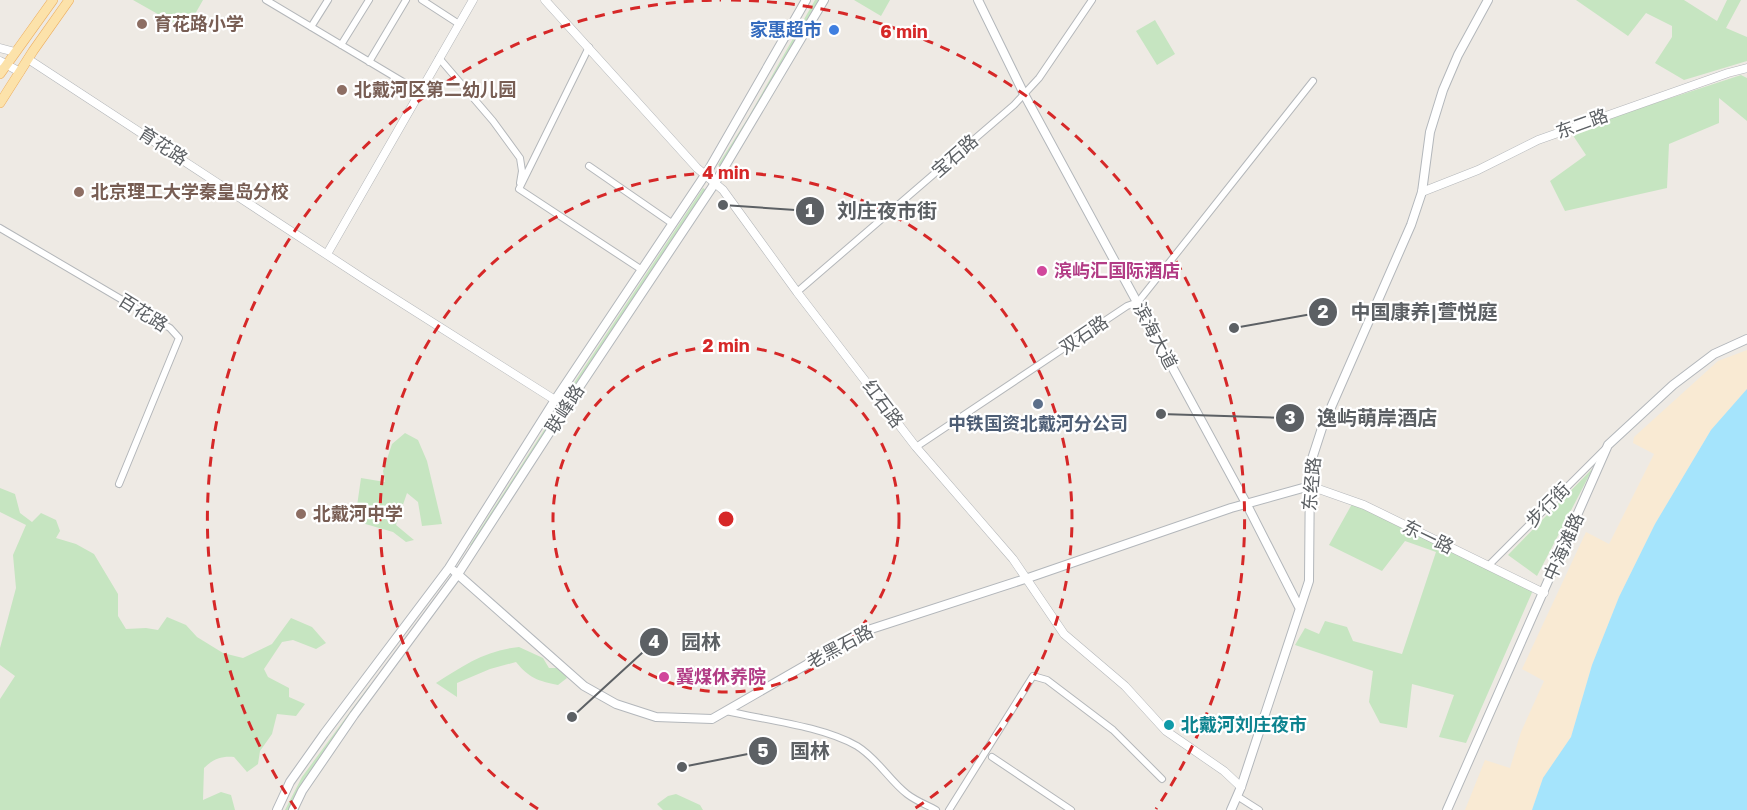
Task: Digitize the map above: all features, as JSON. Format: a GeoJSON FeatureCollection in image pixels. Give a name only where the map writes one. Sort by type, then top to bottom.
{"type":"FeatureCollection","features":[{"type":"Feature","properties":{"kind":"main road"},"geometry":{"type":"LineString","coordinates":[[0,74],[3,62],[15,52],[53,0]]}},
{"type":"Feature","properties":{"kind":"main road"},"geometry":{"type":"LineString","coordinates":[[0,103],[69,0]]}},
{"type":"Feature","properties":{"kind":"main road","name":"联峰路"},"geometry":{"type":"LineString","coordinates":[[277,810],[290,782],[318,742],[449,568],[555,400],[705,175],[806,0]]}},
{"type":"Feature","properties":{"kind":"main road","name":"联峰路"},"geometry":{"type":"LineString","coordinates":[[293,810],[302,791],[354,715],[458,574],[715,183],[824,0]]}},
{"type":"Feature","properties":{"kind":"main road","name":"滨海大道"},"geometry":{"type":"LineString","coordinates":[[978,0],[1024,94],[1246,503],[1299,607]]}},
{"type":"Feature","properties":{"kind":"main road","name":"东经路"},"geometry":{"type":"LineString","coordinates":[[1231,810],[1241,787],[1290,642],[1308,581],[1310,465],[1322,428],[1411,225],[1422,192],[1430,132],[1443,90],[1458,55],[1488,0]]}},
{"type":"Feature","properties":{"kind":"main road","name":"中海滩路"},"geometry":{"type":"LineString","coordinates":[[1447,810],[1608,445],[1673,385],[1714,354],[1747,339]]}},
{"type":"Feature","properties":{"kind":"main road","name":"老黑石路"},"geometry":{"type":"LineString","coordinates":[[449,568],[584,686],[616,704],[656,717],[712,719],[865,631],[1246,503],[1310,486]]}},
{"type":"Feature","properties":{"kind":"street"},"geometry":{"type":"LineString","coordinates":[[266,0],[420,92]]}},
{"type":"Feature","properties":{"kind":"street"},"geometry":{"type":"LineString","coordinates":[[311,27],[328,0]]}},
{"type":"Feature","properties":{"kind":"street"},"geometry":{"type":"LineString","coordinates":[[341,45],[369,0]]}},
{"type":"Feature","properties":{"kind":"street"},"geometry":{"type":"LineString","coordinates":[[369,62],[406,0]]}},
{"type":"Feature","properties":{"kind":"street"},"geometry":{"type":"LineString","coordinates":[[422,0],[459,24]]}},
{"type":"Feature","properties":{"kind":"street"},"geometry":{"type":"LineString","coordinates":[[327,254],[473,0]]}},
{"type":"Feature","properties":{"kind":"street","name":"红石路"},"geometry":{"type":"LineString","coordinates":[[545,0],[697,168],[723,190],[797,292],[916,447],[1028,578],[1045,608],[1064,634],[1125,686],[1166,731],[1224,771],[1241,787]]}},
{"type":"Feature","properties":{"kind":"street","name":"宝石路"},"geometry":{"type":"LineString","coordinates":[[797,292],[1014,105],[1039,78],[1092,0]]}},
{"type":"Feature","properties":{"kind":"street"},"geometry":{"type":"LineString","coordinates":[[519,189],[589,47]]}},
{"type":"Feature","properties":{"kind":"street"},"geometry":{"type":"LineString","coordinates":[[0,48],[28,59]]}},
{"type":"Feature","properties":{"kind":"street"},"geometry":{"type":"LineString","coordinates":[[440,58],[493,121],[520,158],[522,171],[519,189]]}},
{"type":"Feature","properties":{"kind":"street","name":"育花路"},"geometry":{"type":"LineString","coordinates":[[28,59],[555,400]]}},
{"type":"Feature","properties":{"kind":"street"},"geometry":{"type":"LineString","coordinates":[[3,62],[20,72]]}},
{"type":"Feature","properties":{"kind":"street","name":"东二路"},"geometry":{"type":"LineString","coordinates":[[1422,192],[1478,170],[1538,140],[1747,68]]}},
{"type":"Feature","properties":{"kind":"street","name":"双石路"},"geometry":{"type":"LineString","coordinates":[[916,447],[1127,306],[1137,302],[1313,81]]}},
{"type":"Feature","properties":{"kind":"street"},"geometry":{"type":"LineString","coordinates":[[589,166],[673,224]]}},
{"type":"Feature","properties":{"kind":"street"},"geometry":{"type":"LineString","coordinates":[[519,189],[642,270]]}},
{"type":"Feature","properties":{"kind":"street","name":"百花路"},"geometry":{"type":"LineString","coordinates":[[0,228],[170,328],[179,338],[119,484]]}},
{"type":"Feature","properties":{"kind":"street"},"geometry":{"type":"LineString","coordinates":[[555,400],[566,407]]}},
{"type":"Feature","properties":{"kind":"street","name":"步行街"},"geometry":{"type":"LineString","coordinates":[[1488,566],[1608,445]]}},
{"type":"Feature","properties":{"kind":"street","name":"东一路"},"geometry":{"type":"LineString","coordinates":[[1310,486],[1364,506],[1544,593]]}},
{"type":"Feature","properties":{"kind":"street"},"geometry":{"type":"LineString","coordinates":[[949,810],[1033,676],[1047,680],[1113,730],[1162,779]]}},
{"type":"Feature","properties":{"kind":"street"},"geometry":{"type":"LineString","coordinates":[[726,711],[799,726],[833,736],[856,746],[876,760],[907,794],[936,810]]}},
{"type":"Feature","properties":{"kind":"street"},"geometry":{"type":"LineString","coordinates":[[992,757],[1071,810]]}},
{"type":"Feature","properties":{"kind":"street"},"geometry":{"type":"LineString","coordinates":[[1237,796],[1259,810]]}},
{"type":"Feature","properties":{"kind":"green space"},"geometry":{"type":"Polygon","coordinates":[[[133,0],[203,0],[186,30],[133,0]]]}},
{"type":"Feature","properties":{"kind":"green space"},"geometry":{"type":"Polygon","coordinates":[[[815,0],[819,0],[751,120],[721,167],[718,165],[748,118],[815,0]]]}},
{"type":"Feature","properties":{"kind":"green space"},"geometry":{"type":"Polygon","coordinates":[[[854,0],[890,0],[881,16],[854,0]]]}},
{"type":"Feature","properties":{"kind":"green space"},"geometry":{"type":"Polygon","coordinates":[[[1576,0],[1684,0],[1717,21],[1727,0],[1741,0],[1726,28],[1747,37],[1747,61],[1684,80],[1655,63],[1672,37],[1672,26],[1646,13],[1628,36],[1576,0]]]}},
{"type":"Feature","properties":{"kind":"green space"},"geometry":{"type":"Polygon","coordinates":[[[1155,20],[1175,54],[1157,65],[1136,31],[1155,20]]]}},
{"type":"Feature","properties":{"kind":"green space"},"geometry":{"type":"Polygon","coordinates":[[[1741,75],[1747,78],[1747,121],[1719,98],[1719,123],[1669,144],[1667,188],[1565,211],[1550,181],[1586,155],[1570,131],[1741,75]]]}},
{"type":"Feature","properties":{"kind":"green space"},"geometry":{"type":"Polygon","coordinates":[[[703,188],[706,190],[573,391],[570,389],[703,188]]]}},
{"type":"Feature","properties":{"kind":"green space"},"geometry":{"type":"Polygon","coordinates":[[[555,413],[558,415],[473,547],[470,545],[555,413]]]}},
{"type":"Feature","properties":{"kind":"green space"},"geometry":{"type":"Polygon","coordinates":[[[405,433],[418,440],[427,461],[442,524],[422,526],[418,502],[407,493],[396,525],[414,540],[406,542],[393,532],[362,523],[357,506],[361,478],[385,482],[383,471],[392,444],[405,433]]]}},
{"type":"Feature","properties":{"kind":"green space"},"geometry":{"type":"Polygon","coordinates":[[[1593,468],[1537,576],[1508,555],[1593,468]]]}},
{"type":"Feature","properties":{"kind":"green space"},"geometry":{"type":"Polygon","coordinates":[[[0,488],[15,494],[20,513],[32,522],[41,513],[56,520],[60,531],[56,538],[76,544],[94,554],[118,594],[118,616],[126,629],[158,630],[167,617],[186,625],[197,637],[223,653],[243,658],[272,644],[291,618],[312,627],[326,643],[316,649],[293,640],[282,642],[264,669],[268,677],[289,688],[289,697],[305,704],[296,716],[277,714],[272,734],[260,751],[258,764],[247,772],[234,757],[225,757],[214,760],[204,768],[203,800],[221,792],[231,795],[235,810],[0,810],[0,699],[15,676],[0,665],[0,648],[16,588],[13,555],[26,525],[0,512],[0,488]]]}},
{"type":"Feature","properties":{"kind":"green space"},"geometry":{"type":"Polygon","coordinates":[[[1352,504],[1534,588],[1466,743],[1439,737],[1454,695],[1412,684],[1407,728],[1380,723],[1369,702],[1373,671],[1295,645],[1305,628],[1319,634],[1325,621],[1347,627],[1353,641],[1402,654],[1436,552],[1405,541],[1382,571],[1329,545],[1352,504]]]}},
{"type":"Feature","properties":{"kind":"green space"},"geometry":{"type":"Polygon","coordinates":[[[519,647],[543,658],[549,668],[560,668],[567,678],[558,685],[545,682],[525,672],[516,662],[490,669],[457,683],[457,697],[436,683],[466,664],[486,655],[519,647]]]}},
{"type":"Feature","properties":{"kind":"green space"},"geometry":{"type":"Polygon","coordinates":[[[370,685],[373,687],[289,810],[285,810],[302,777],[370,685]]]}},
{"type":"Feature","properties":{"kind":"green space"},"geometry":{"type":"Polygon","coordinates":[[[676,794],[700,805],[703,810],[663,810],[657,804],[668,796],[676,794]]]}},
{"type":"Feature","properties":{"kind":"sand"},"geometry":{"type":"Polygon","coordinates":[[[1747,350],[1747,389],[1711,430],[1655,524],[1619,597],[1592,665],[1571,737],[1543,778],[1532,810],[1465,810],[1485,760],[1510,768],[1521,732],[1544,681],[1522,669],[1586,532],[1609,544],[1654,454],[1633,443],[1634,437],[1718,361],[1747,350]]]}},
{"type":"Feature","properties":{"kind":"water"},"geometry":{"type":"Polygon","coordinates":[[[1747,389],[1747,810],[1532,810],[1543,778],[1571,737],[1592,665],[1619,597],[1655,524],[1711,430],[1747,389]]]}},
{"type":"Feature","properties":{"kind":"place","name":"育花路小学"},"geometry":{"type":"Point","coordinates":[142,24]}},
{"type":"Feature","properties":{"kind":"place","name":"家惠超市"},"geometry":{"type":"Point","coordinates":[834,30]}},
{"type":"Feature","properties":{"kind":"place","name":"北戴河区第二幼儿园"},"geometry":{"type":"Point","coordinates":[342,90]}},
{"type":"Feature","properties":{"kind":"place","name":"北京理工大学秦皇岛分校"},"geometry":{"type":"Point","coordinates":[79,192]}},
{"type":"Feature","properties":{"kind":"place","name":"刘庄夜市街"},"geometry":{"type":"Point","coordinates":[723,205]}},
{"type":"Feature","properties":{"kind":"place","name":"滨屿汇国际酒店"},"geometry":{"type":"Point","coordinates":[1042,271]}},
{"type":"Feature","properties":{"kind":"place","name":"中国康养|萱悦庭"},"geometry":{"type":"Point","coordinates":[1234,328]}},
{"type":"Feature","properties":{"kind":"place","name":"中铁国资北戴河分公司"},"geometry":{"type":"Point","coordinates":[1038,404]}},
{"type":"Feature","properties":{"kind":"place","name":"逸屿萌岸酒店"},"geometry":{"type":"Point","coordinates":[1161,414]}},
{"type":"Feature","properties":{"kind":"place","name":"北戴河中学"},"geometry":{"type":"Point","coordinates":[301,514]}},
{"type":"Feature","properties":{"kind":"place","name":"冀煤休养院"},"geometry":{"type":"Point","coordinates":[664,677]}},
{"type":"Feature","properties":{"kind":"place","name":"园林"},"geometry":{"type":"Point","coordinates":[572,717]}},
{"type":"Feature","properties":{"kind":"place","name":"北戴河刘庄夜市"},"geometry":{"type":"Point","coordinates":[1169,725]}},
{"type":"Feature","properties":{"kind":"place","name":"国林"},"geometry":{"type":"Point","coordinates":[682,767]}}]}
